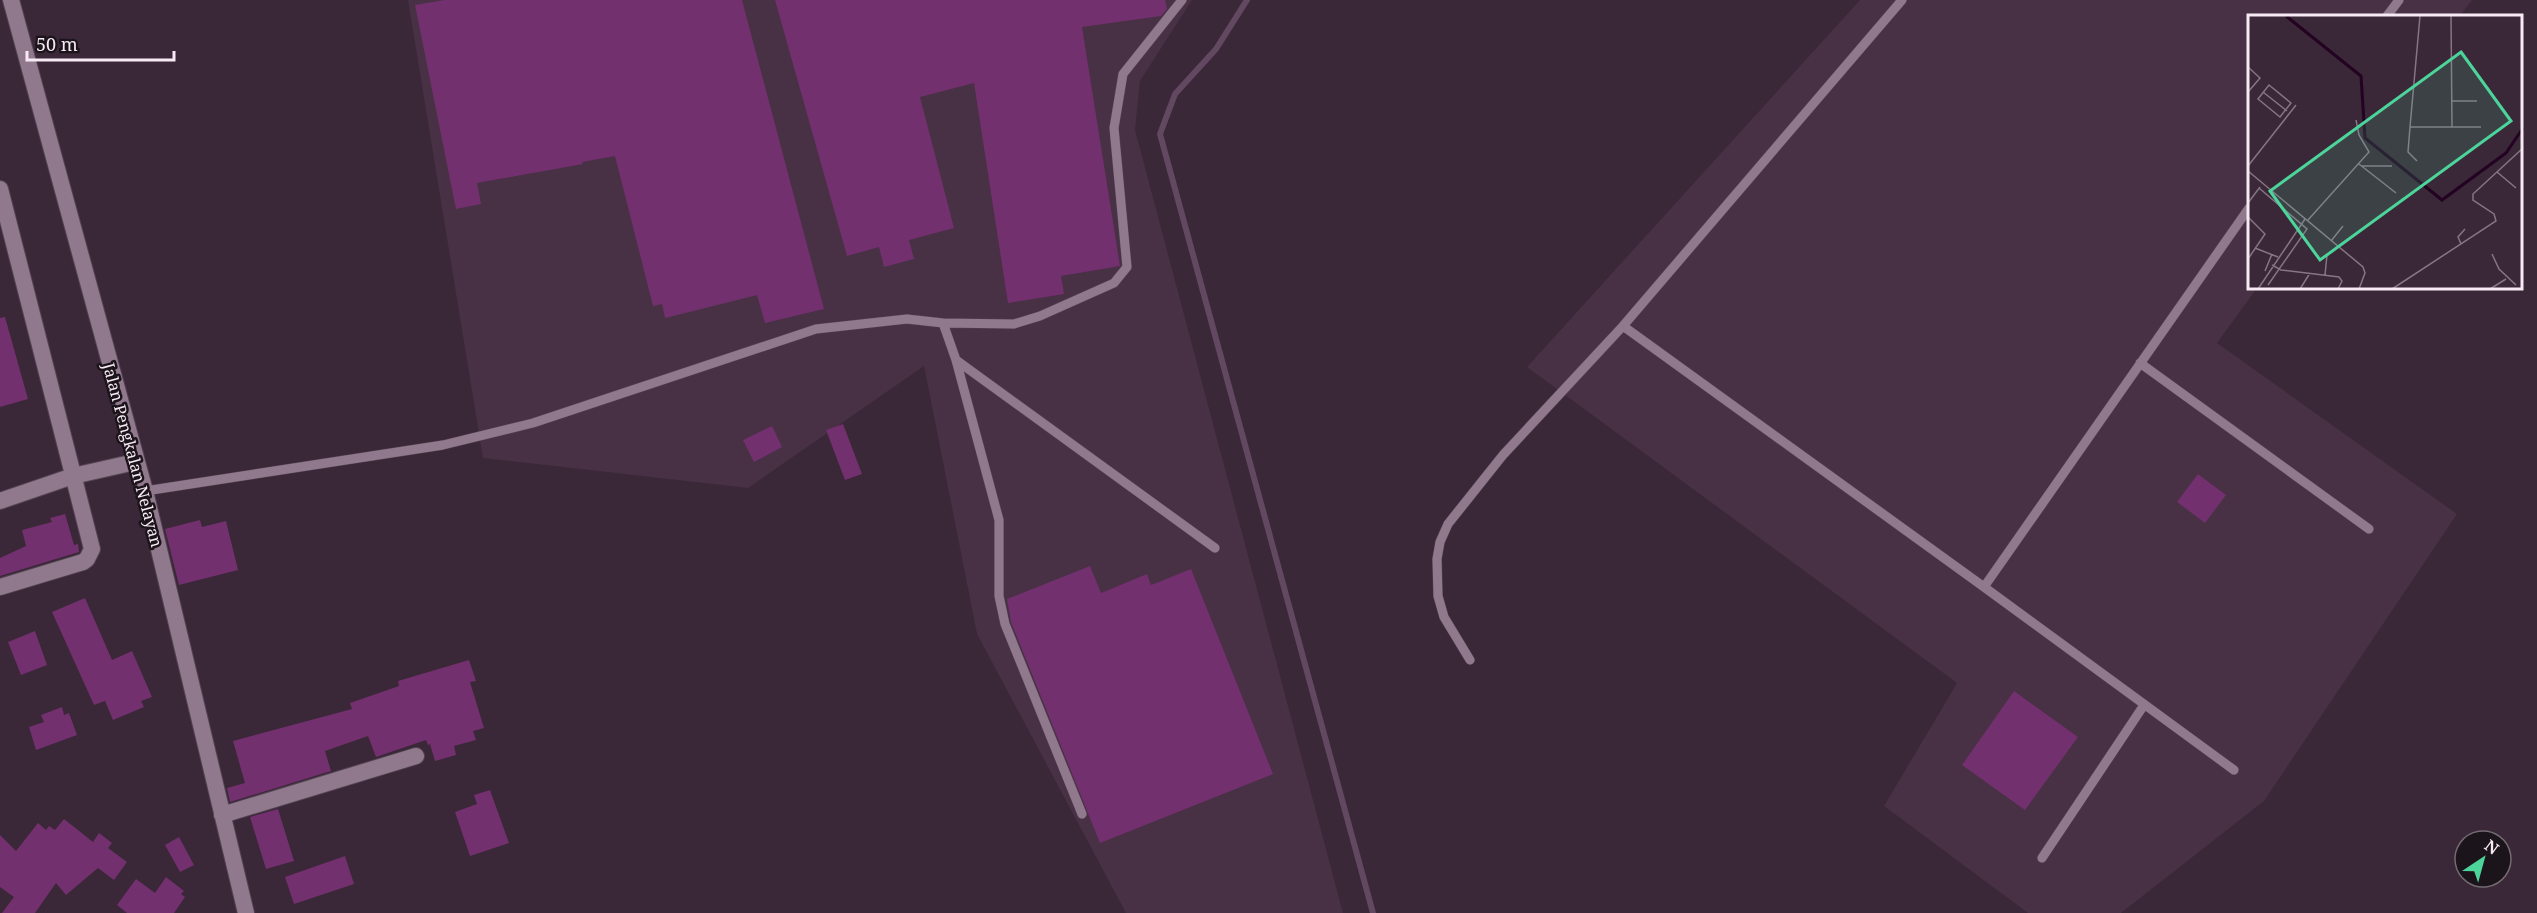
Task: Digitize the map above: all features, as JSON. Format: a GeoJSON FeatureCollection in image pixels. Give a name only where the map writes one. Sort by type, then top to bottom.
{"type":"FeatureCollection","features":[{"type":"Feature","properties":{"kind":"street","name":"Jalan Pengkalan Nelayan"},"geometry":{"type":"LineString","coordinates":[[11,0],[135,462],[145,491],[246,913]]}},
{"type":"Feature","properties":{"kind":"street"},"geometry":{"type":"LineString","coordinates":[[0,189],[91,546],[87,559],[0,587]]}},
{"type":"Feature","properties":{"kind":"street"},"geometry":{"type":"LineString","coordinates":[[0,501],[73,477],[135,462]]}},
{"type":"Feature","properties":{"kind":"street"},"geometry":{"type":"LineString","coordinates":[[222,814],[416,756]]}},
{"type":"Feature","properties":{"kind":"lane"},"geometry":{"type":"LineString","coordinates":[[145,491],[443,446],[533,423],[816,329],[907,319],[943,323],[1014,324],[1031,319],[1114,283],[1127,267],[1114,128],[1124,74],[1182,0]]}},
{"type":"Feature","properties":{"kind":"lane"},"geometry":{"type":"LineString","coordinates":[[1470,660],[1444,617],[1438,596],[1437,559],[1440,542],[1448,524],[1467,497],[1511,446],[1623,326],[1902,0]]}},
{"type":"Feature","properties":{"kind":"lane"},"geometry":{"type":"LineString","coordinates":[[2388,15],[2399,0]]}},
{"type":"Feature","properties":{"kind":"lane"},"geometry":{"type":"LineString","coordinates":[[1983,587],[2248,209]]}},
{"type":"Feature","properties":{"kind":"lane"},"geometry":{"type":"LineString","coordinates":[[943,323],[956,360],[999,520],[999,596],[1005,624],[1082,814]]}},
{"type":"Feature","properties":{"kind":"lane"},"geometry":{"type":"LineString","coordinates":[[1623,326],[2234,770]]}},
{"type":"Feature","properties":{"kind":"lane"},"geometry":{"type":"LineString","coordinates":[[956,360],[1215,548]]}},
{"type":"Feature","properties":{"kind":"lane"},"geometry":{"type":"LineString","coordinates":[[2140,363],[2368,529]]}},
{"type":"Feature","properties":{"kind":"lane"},"geometry":{"type":"LineString","coordinates":[[2042,858],[2144,705]]}},
{"type":"Feature","properties":{"kind":"shaded area"},"geometry":{"type":"Polygon","coordinates":[[[408,0],[1192,0],[1140,81],[1135,130],[1343,913],[1126,913],[977,634],[924,366],[748,488],[483,458],[408,0]]]}},
{"type":"Feature","properties":{"kind":"shaded area"},"geometry":{"type":"Polygon","coordinates":[[[1860,0],[2472,0],[2461,15],[2248,15],[2248,290],[2256,290],[2217,343],[2457,514],[2264,801],[2121,913],[2028,913],[1884,806],[1957,683],[1527,367],[1860,0]]]}},
{"type":"Feature","properties":{"kind":"building"},"geometry":{"type":"Polygon","coordinates":[[[444,0],[742,0],[824,309],[765,323],[757,295],[665,318],[662,304],[653,306],[615,156],[477,183],[481,204],[456,209],[415,5],[444,0]]]}},
{"type":"Feature","properties":{"kind":"building"},"geometry":{"type":"Polygon","coordinates":[[[775,0],[1165,0],[1167,9],[1161,16],[1082,27],[1120,266],[1061,276],[1064,294],[1008,303],[974,83],[920,97],[954,228],[909,240],[914,259],[884,267],[879,247],[847,256],[775,0]]]}},
{"type":"Feature","properties":{"kind":"building"},"geometry":{"type":"Polygon","coordinates":[[[5,317],[28,399],[0,407],[0,318],[5,317]]]}},
{"type":"Feature","properties":{"kind":"building"},"geometry":{"type":"Polygon","coordinates":[[[843,424],[862,474],[845,480],[826,430],[843,424]]]}},
{"type":"Feature","properties":{"kind":"building"},"geometry":{"type":"Polygon","coordinates":[[[772,426],[782,447],[754,462],[743,440],[772,426]]]}},
{"type":"Feature","properties":{"kind":"building"},"geometry":{"type":"Polygon","coordinates":[[[2198,474],[2226,495],[2205,523],[2177,502],[2198,474]]]}},
{"type":"Feature","properties":{"kind":"building"},"geometry":{"type":"Polygon","coordinates":[[[65,514],[74,545],[78,544],[79,552],[0,576],[0,558],[26,546],[22,530],[52,522],[50,518],[65,514]]]}},
{"type":"Feature","properties":{"kind":"building"},"geometry":{"type":"Polygon","coordinates":[[[200,520],[202,527],[226,521],[238,570],[179,585],[165,529],[200,520]]]}},
{"type":"Feature","properties":{"kind":"building"},"geometry":{"type":"Polygon","coordinates":[[[1090,566],[1101,593],[1147,574],[1151,585],[1191,569],[1273,774],[1100,843],[1011,622],[1007,599],[1090,566]]]}},
{"type":"Feature","properties":{"kind":"building"},"geometry":{"type":"Polygon","coordinates":[[[85,598],[112,660],[132,651],[152,697],[141,701],[144,707],[113,720],[105,701],[94,705],[52,612],[85,598]]]}},
{"type":"Feature","properties":{"kind":"building"},"geometry":{"type":"Polygon","coordinates":[[[35,631],[47,665],[21,675],[8,642],[35,631]]]}},
{"type":"Feature","properties":{"kind":"building"},"geometry":{"type":"Polygon","coordinates":[[[469,660],[476,681],[470,682],[484,728],[473,731],[476,740],[454,746],[456,755],[435,761],[430,744],[428,745],[426,740],[376,757],[368,736],[325,751],[331,771],[230,802],[227,788],[245,783],[233,741],[352,709],[350,703],[399,686],[398,681],[469,660]]]}},
{"type":"Feature","properties":{"kind":"building"},"geometry":{"type":"Polygon","coordinates":[[[2014,691],[2078,737],[2025,810],[1962,765],[2014,691]]]}},
{"type":"Feature","properties":{"kind":"building"},"geometry":{"type":"Polygon","coordinates":[[[62,707],[64,715],[69,713],[77,735],[36,750],[29,727],[44,722],[41,715],[62,707]]]}},
{"type":"Feature","properties":{"kind":"building"},"geometry":{"type":"Polygon","coordinates":[[[490,790],[509,843],[470,856],[455,812],[477,804],[474,795],[490,790]]]}},
{"type":"Feature","properties":{"kind":"building"},"geometry":{"type":"Polygon","coordinates":[[[278,809],[294,861],[266,869],[250,817],[278,809]]]}},
{"type":"Feature","properties":{"kind":"building"},"geometry":{"type":"Polygon","coordinates":[[[64,819],[93,842],[99,833],[112,843],[108,848],[127,862],[114,880],[98,868],[66,895],[56,883],[35,913],[2,913],[14,897],[0,887],[0,835],[16,851],[38,823],[46,830],[49,826],[55,830],[64,819]]]}},
{"type":"Feature","properties":{"kind":"building"},"geometry":{"type":"Polygon","coordinates":[[[179,837],[194,865],[180,872],[165,845],[179,837]]]}},
{"type":"Feature","properties":{"kind":"building"},"geometry":{"type":"Polygon","coordinates":[[[345,856],[354,884],[294,904],[285,877],[345,856]]]}},
{"type":"Feature","properties":{"kind":"building"},"geometry":{"type":"Polygon","coordinates":[[[166,877],[184,891],[181,894],[185,897],[174,913],[127,913],[117,905],[136,879],[155,893],[166,877]]]}},
{"type":"Feature","properties":{"kind":"waterway"},"geometry":{"type":"LineString","coordinates":[[1247,0],[1216,49],[1175,94],[1160,134],[1373,913]]}}]}
